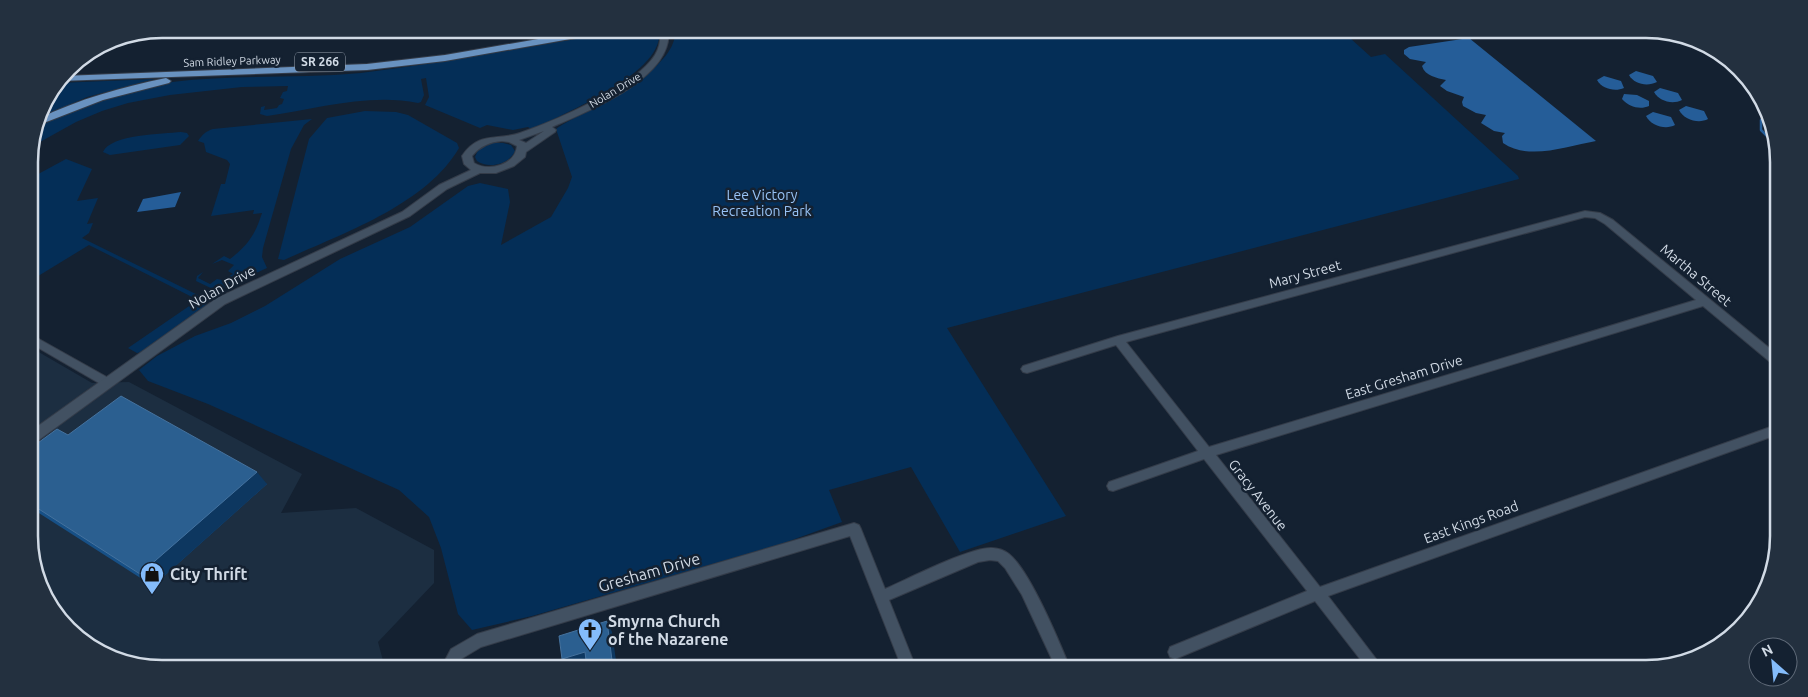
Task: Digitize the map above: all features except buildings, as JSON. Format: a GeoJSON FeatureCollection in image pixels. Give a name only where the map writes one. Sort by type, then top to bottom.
{"type":"FeatureCollection","features":[{"type":"Feature","properties":{"kind":"main road","name":"Sam Ridley Parkway"},"geometry":{"type":"LineString","coordinates":[[76,72],[392,57],[513,38]]}},
{"type":"Feature","properties":{"kind":"main road","name":"Sam Ridley Parkway"},"geometry":{"type":"LineString","coordinates":[[69,79],[377,66],[445,58],[559,38]]}},
{"type":"Feature","properties":{"kind":"main road"},"geometry":{"type":"LineString","coordinates":[[45,119],[90,100],[128,89],[170,80],[250,72]]}},
{"type":"Feature","properties":{"kind":"street","name":"Nolan Drive"},"geometry":{"type":"LineString","coordinates":[[443,187],[467,160],[469,152],[479,144],[494,139],[511,139],[534,132],[568,117],[623,87],[649,68],[663,49],[664,38]]}},
{"type":"Feature","properties":{"kind":"street","name":"Nolan Drive"},"geometry":{"type":"LineString","coordinates":[[38,433],[221,301],[406,214],[443,187],[478,170],[492,170],[510,165],[521,155],[523,150],[568,117]]}},
{"type":"Feature","properties":{"kind":"street"},"geometry":{"type":"LineString","coordinates":[[511,139],[522,145],[523,150]]}},
{"type":"Feature","properties":{"kind":"street"},"geometry":{"type":"LineString","coordinates":[[467,160],[468,164],[478,170]]}},
{"type":"Feature","properties":{"kind":"street","name":"Martha Street"},"geometry":{"type":"LineString","coordinates":[[1592,214],[1609,222],[1770,355]]}},
{"type":"Feature","properties":{"kind":"street","name":"Mary Street"},"geometry":{"type":"LineString","coordinates":[[1027,369],[1118,340],[1572,216],[1592,214]]}},
{"type":"Feature","properties":{"kind":"street","name":"East Gresham Drive"},"geometry":{"type":"LineString","coordinates":[[1113,486],[1206,453],[1705,301]]}},
{"type":"Feature","properties":{"kind":"street","name":"Gracy Avenue"},"geometry":{"type":"LineString","coordinates":[[1118,340],[1369,659]]}},
{"type":"Feature","properties":{"kind":"street"},"geometry":{"type":"LineString","coordinates":[[38,343],[108,382]]}},
{"type":"Feature","properties":{"kind":"street","name":"East Kings Road"},"geometry":{"type":"LineString","coordinates":[[1176,652],[1317,594],[1770,432]]}},
{"type":"Feature","properties":{"kind":"street","name":"Gresham Drive"},"geometry":{"type":"LineString","coordinates":[[453,660],[456,654],[476,641],[497,634],[854,529],[881,597]]}},
{"type":"Feature","properties":{"kind":"street"},"geometry":{"type":"LineString","coordinates":[[906,660],[881,597],[976,556],[989,553],[1000,555],[1014,568],[1059,659]]}},
{"type":"Feature","properties":{"kind":"shaded area"},"geometry":{"type":"Polygon","coordinates":[[[1469,38],[1596,141],[1548,151],[1524,151],[1513,148],[1503,143],[1502,136],[1505,133],[1494,131],[1481,123],[1486,115],[1476,113],[1463,106],[1464,97],[1447,91],[1440,86],[1446,80],[1426,72],[1422,66],[1426,62],[1410,59],[1404,54],[1404,50],[1409,47],[1469,38]]]}},
{"type":"Feature","properties":{"kind":"shaded area"},"geometry":{"type":"Polygon","coordinates":[[[1636,71],[1653,76],[1657,82],[1645,84],[1634,81],[1629,75],[1636,71]]]}},
{"type":"Feature","properties":{"kind":"shaded area"},"geometry":{"type":"Polygon","coordinates":[[[1604,76],[1621,81],[1624,88],[1613,90],[1605,88],[1597,80],[1604,76]]]}},
{"type":"Feature","properties":{"kind":"shaded area"},"geometry":{"type":"Polygon","coordinates":[[[1660,88],[1678,93],[1682,100],[1670,102],[1662,100],[1654,92],[1660,88]]]}},
{"type":"Feature","properties":{"kind":"shaded area"},"geometry":{"type":"Polygon","coordinates":[[[1624,94],[1637,95],[1649,101],[1649,106],[1638,108],[1631,106],[1622,99],[1624,94]]]}},
{"type":"Feature","properties":{"kind":"shaded area"},"geometry":{"type":"Polygon","coordinates":[[[1686,106],[1704,111],[1708,119],[1700,121],[1688,119],[1679,110],[1686,106]]]}},
{"type":"Feature","properties":{"kind":"shaded area"},"geometry":{"type":"Polygon","coordinates":[[[1653,112],[1671,117],[1675,125],[1667,127],[1655,125],[1646,116],[1653,112]]]}},
{"type":"Feature","properties":{"kind":"shaded area"},"geometry":{"type":"Polygon","coordinates":[[[181,192],[175,207],[137,212],[143,199],[181,192]]]}},
{"type":"Feature","properties":{"kind":"shaded area"},"geometry":{"type":"Polygon","coordinates":[[[38,352],[92,383],[129,382],[302,474],[281,513],[356,508],[434,550],[434,583],[378,642],[383,660],[162,660],[122,653],[93,639],[80,629],[58,604],[50,590],[40,559],[38,543],[38,352]]]}},
{"type":"Feature","properties":{"kind":"green space"},"geometry":{"type":"Polygon","coordinates":[[[580,38],[658,38],[657,46],[647,61],[630,76],[588,102],[533,130],[528,127],[513,130],[487,125],[480,128],[425,105],[429,97],[426,78],[421,79],[424,95],[421,102],[418,103],[399,100],[362,101],[267,116],[260,114],[261,107],[265,106],[264,110],[277,108],[282,104],[284,99],[280,98],[283,92],[287,91],[288,86],[242,87],[170,95],[128,103],[102,111],[76,122],[39,142],[44,122],[103,99],[154,85],[219,78],[361,73],[580,38]]]}},
{"type":"Feature","properties":{"kind":"green space","name":"Lee Victory Recreation Park"},"geometry":{"type":"Polygon","coordinates":[[[674,38],[1350,38],[1371,57],[1385,54],[1518,176],[1519,179],[947,328],[1066,516],[960,552],[911,467],[829,490],[842,522],[781,544],[532,616],[472,630],[458,614],[441,548],[429,517],[399,490],[208,404],[148,381],[139,370],[157,356],[195,336],[231,323],[265,306],[340,259],[410,227],[468,186],[480,183],[508,189],[510,202],[501,245],[551,217],[568,188],[572,177],[556,129],[639,80],[666,56],[674,38]]]}},
{"type":"Feature","properties":{"kind":"green space"},"geometry":{"type":"Polygon","coordinates":[[[155,79],[87,97],[47,115],[58,93],[66,83],[155,79]]]}},
{"type":"Feature","properties":{"kind":"green space"},"geometry":{"type":"Polygon","coordinates":[[[365,111],[396,112],[408,115],[457,143],[459,148],[444,168],[426,186],[404,202],[331,240],[284,260],[278,259],[309,139],[327,118],[365,111]]]}},
{"type":"Feature","properties":{"kind":"green space"},"geometry":{"type":"Polygon","coordinates":[[[312,119],[304,125],[291,149],[263,248],[262,257],[267,268],[217,291],[196,281],[197,276],[203,272],[198,278],[210,284],[217,279],[222,280],[233,274],[228,271],[234,265],[222,260],[212,264],[224,256],[230,259],[242,249],[254,234],[262,213],[253,214],[254,210],[211,216],[221,184],[225,184],[230,164],[227,160],[206,152],[204,143],[198,141],[206,132],[213,129],[312,119]]]}},
{"type":"Feature","properties":{"kind":"green space"},"geometry":{"type":"Polygon","coordinates":[[[187,133],[189,136],[180,145],[110,155],[103,152],[108,146],[126,138],[187,133]]]}},
{"type":"Feature","properties":{"kind":"green space"},"geometry":{"type":"Polygon","coordinates":[[[492,143],[511,145],[515,151],[508,160],[498,164],[487,165],[477,161],[475,157],[478,150],[492,143]]]}},
{"type":"Feature","properties":{"kind":"green space"},"geometry":{"type":"Polygon","coordinates":[[[66,159],[92,169],[77,201],[98,198],[87,224],[93,223],[89,233],[82,238],[202,297],[207,305],[141,352],[137,353],[128,348],[198,300],[89,245],[38,276],[38,174],[66,159]]]}},
{"type":"Feature","properties":{"kind":"waterway"},"geometry":{"type":"LineString","coordinates":[[1763,119],[1761,130],[1767,136]]}},
{"type":"Feature","properties":{"kind":"place","name":"City Thrift"},"geometry":{"type":"Point","coordinates":[152,595]}},
{"type":"Feature","properties":{"kind":"place","name":"Smyrna Church of the Nazarene"},"geometry":{"type":"Point","coordinates":[590,651]}}]}
